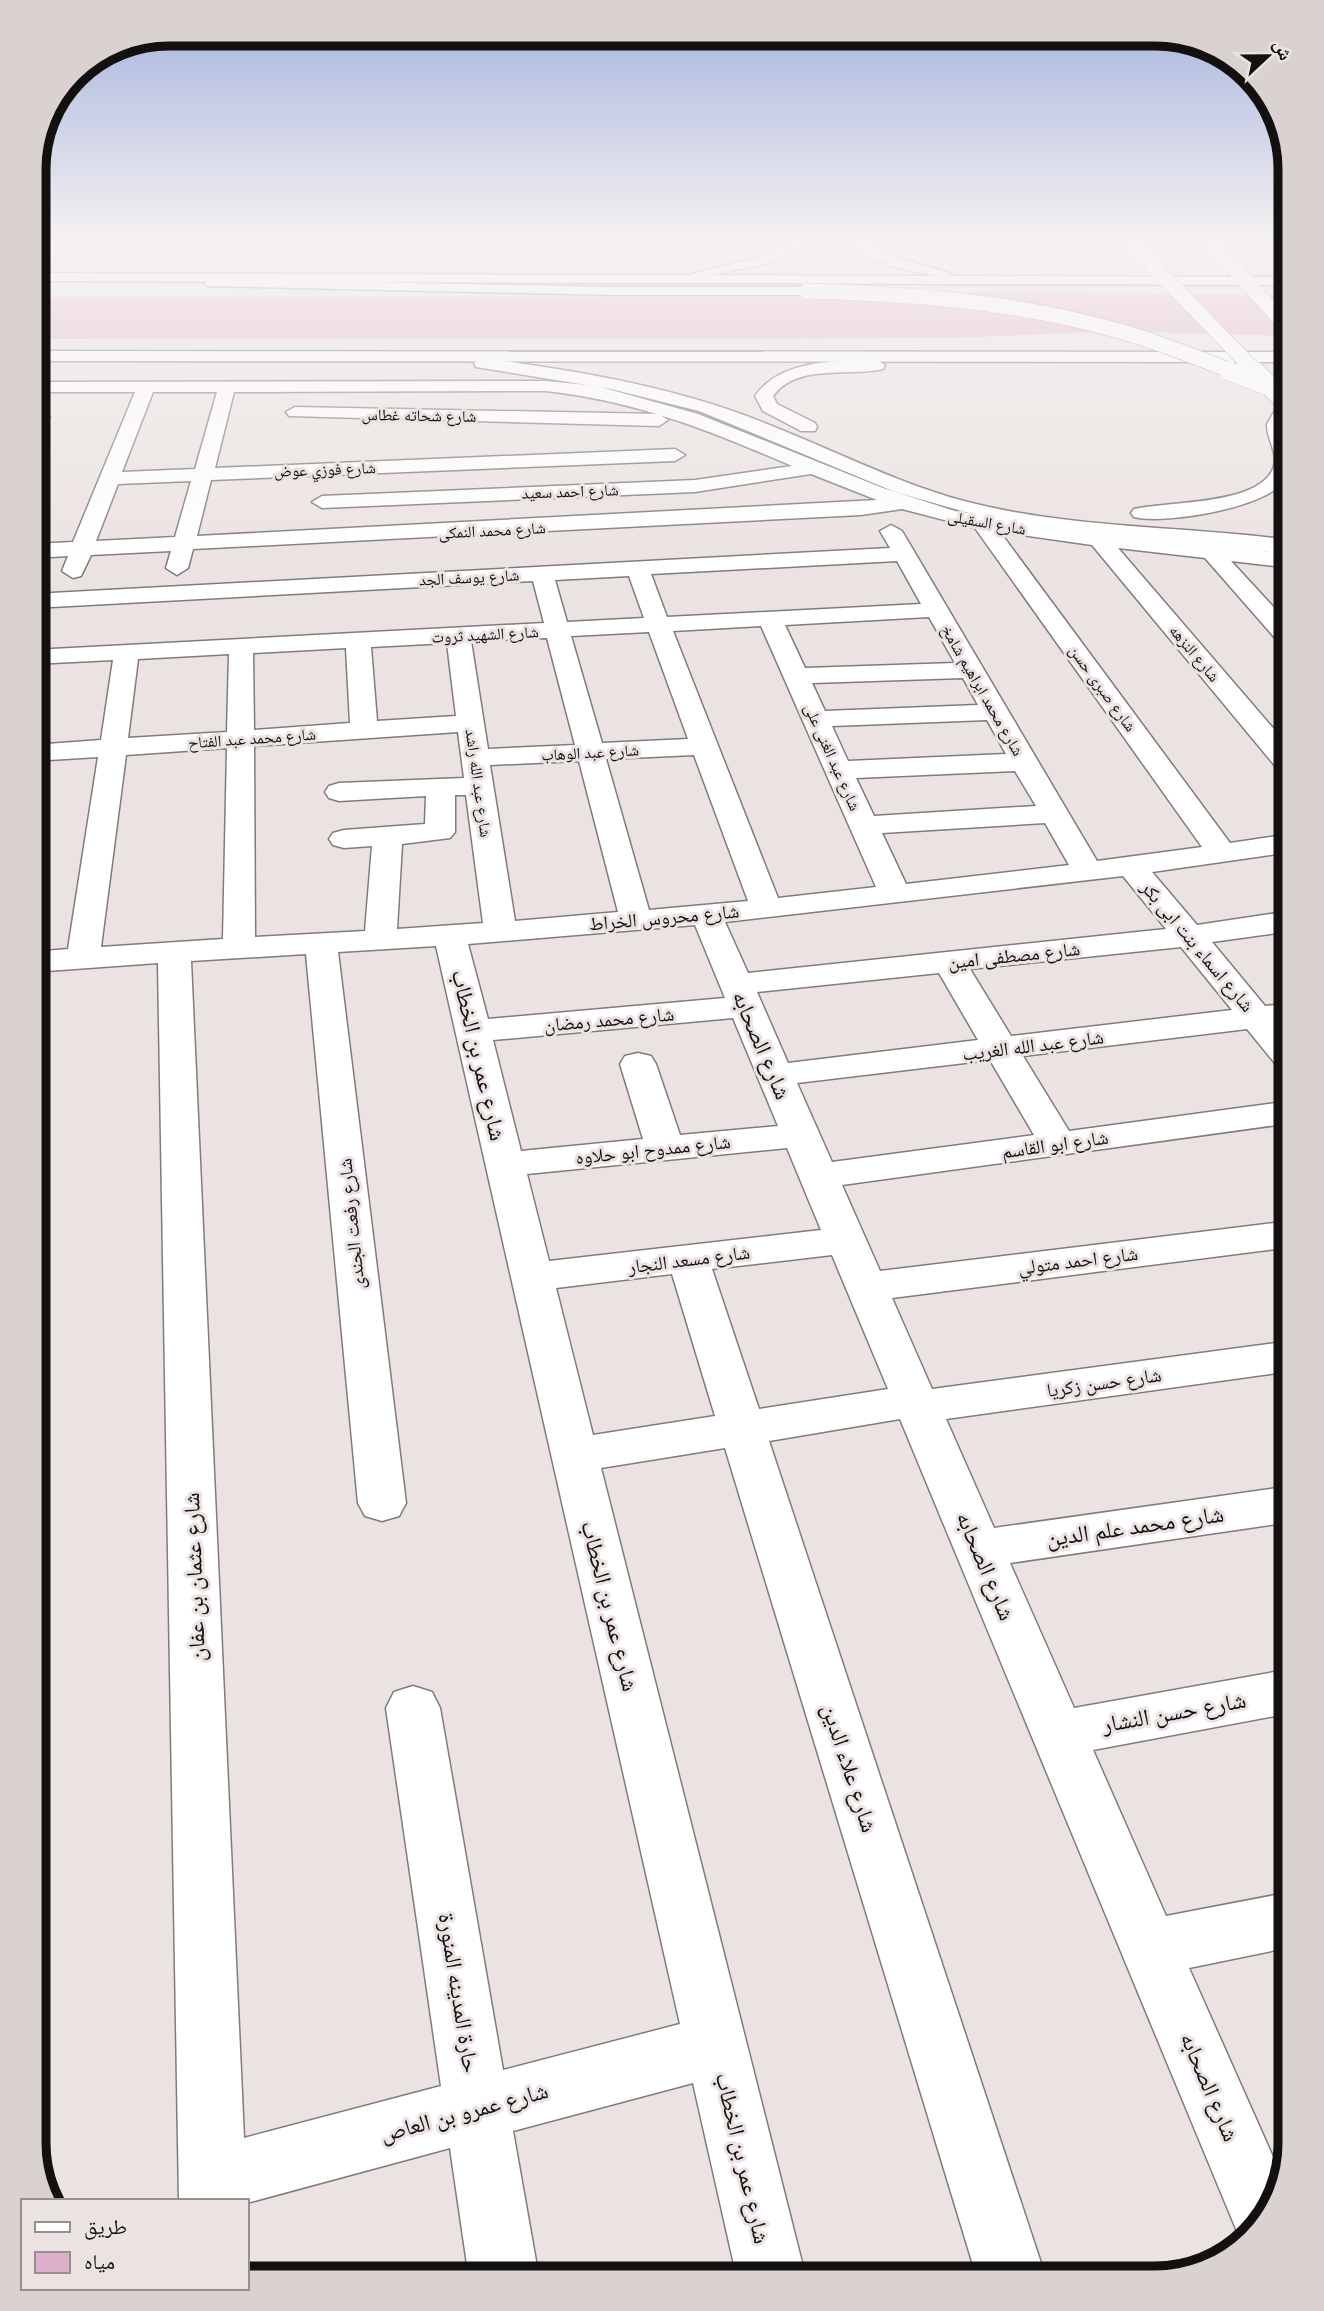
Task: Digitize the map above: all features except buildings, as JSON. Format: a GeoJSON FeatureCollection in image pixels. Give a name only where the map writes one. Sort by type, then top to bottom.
{"type":"FeatureCollection","features":[{"type":"Feature","properties":{"kind":"main road"},"geometry":{"type":"LineString","coordinates":[[1168,348],[1266,385]]}},
{"type":"Feature","properties":{"kind":"main road"},"geometry":{"type":"LineString","coordinates":[[1231,348],[1278,396]]}},
{"type":"Feature","properties":{"kind":"main road"},"geometry":{"type":"LineString","coordinates":[[46,356],[1278,363]]}},
{"type":"Feature","properties":{"kind":"main road"},"geometry":{"type":"LineString","coordinates":[[46,365],[877,365],[1278,357]]}},
{"type":"Feature","properties":{"kind":"main road"},"geometry":{"type":"LineString","coordinates":[[482,363],[590,380],[703,407],[909,490],[992,514],[1060,525],[1278,545]]}},
{"type":"Feature","properties":{"kind":"main road"},"geometry":{"type":"LineString","coordinates":[[46,612],[82,549],[134,414],[138,387],[133,365]]}},
{"type":"Feature","properties":{"kind":"main road"},"geometry":{"type":"LineString","coordinates":[[822,432],[775,412],[765,402],[766,391],[786,378],[808,372],[877,365]]}},
{"type":"Feature","properties":{"kind":"main road","name":"شارع السقيلى"},"geometry":{"type":"LineString","coordinates":[[46,387],[546,386],[592,389],[648,401],[688,439],[750,439],[816,467],[889,505],[983,524],[1278,560]]}},
{"type":"Feature","properties":{"kind":"main road"},"geometry":{"type":"LineString","coordinates":[[170,594],[228,387]]}},
{"type":"Feature","properties":{"kind":"main road"},"geometry":{"type":"LineString","coordinates":[[314,538],[347,387]]}},
{"type":"Feature","properties":{"kind":"main road","name":"شارع شحاته غطاس"},"geometry":{"type":"LineString","coordinates":[[274,412],[530,418],[688,439]]}},
{"type":"Feature","properties":{"kind":"main road"},"geometry":{"type":"LineString","coordinates":[[449,417],[453,464]]}},
{"type":"Feature","properties":{"kind":"main road"},"geometry":{"type":"LineString","coordinates":[[530,418],[547,492]]}},
{"type":"Feature","properties":{"kind":"main road","name":"شارع فوزي عوض"},"geometry":{"type":"LineString","coordinates":[[110,478],[453,464],[538,451],[688,439]]}},
{"type":"Feature","properties":{"kind":"main road"},"geometry":{"type":"LineString","coordinates":[[723,464],[792,456]]}},
{"type":"Feature","properties":{"kind":"main road","name":"شارع احمد سعيد"},"geometry":{"type":"LineString","coordinates":[[322,502],[717,484],[816,467]]}},
{"type":"Feature","properties":{"kind":"main road"},"geometry":{"type":"LineString","coordinates":[[948,482],[1013,501],[1084,511],[1160,513],[1222,503],[1264,488],[1278,477]]}},
{"type":"Feature","properties":{"kind":"main road","name":"شارع محمد النمكى"},"geometry":{"type":"LineString","coordinates":[[46,550],[486,530],[889,505]]}},
{"type":"Feature","properties":{"kind":"main road","name":"شارع محمد ابراهيم شامخ"},"geometry":{"type":"LineString","coordinates":[[889,505],[904,554],[1088,872]]}},
{"type":"Feature","properties":{"kind":"main road","name":"شارع صبرى حسن"},"geometry":{"type":"LineString","coordinates":[[983,524],[1222,853]]}},
{"type":"Feature","properties":{"kind":"main road"},"geometry":{"type":"LineString","coordinates":[[486,530],[494,576]]}},
{"type":"Feature","properties":{"kind":"main road","name":"شارع النزهه"},"geometry":{"type":"LineString","coordinates":[[1099,540],[1278,740]]}},
{"type":"Feature","properties":{"kind":"main road"},"geometry":{"type":"LineString","coordinates":[[1211,552],[1278,627]]}},
{"type":"Feature","properties":{"kind":"main road","name":"شارع يوسف الجد"},"geometry":{"type":"LineString","coordinates":[[46,622],[170,594],[277,616],[494,576],[904,554]]}},
{"type":"Feature","properties":{"kind":"main road"},"geometry":{"type":"LineString","coordinates":[[637,568],[766,907]]}},
{"type":"Feature","properties":{"kind":"main road"},"geometry":{"type":"LineString","coordinates":[[542,573],[636,920]]}},
{"type":"Feature","properties":{"kind":"main road"},"geometry":{"type":"LineString","coordinates":[[822,591],[865,674]]}},
{"type":"Feature","properties":{"kind":"main road","name":"شارع الشهيد ثروت"},"geometry":{"type":"LineString","coordinates":[[46,625],[127,652],[240,647],[277,616],[358,640],[937,610]]}},
{"type":"Feature","properties":{"kind":"main road","name":"شارع عبد الغنى على"},"geometry":{"type":"LineString","coordinates":[[771,619],[895,894]]}},
{"type":"Feature","properties":{"kind":"main road","name":"شارع عبد الله راشد"},"geometry":{"type":"LineString","coordinates":[[457,635],[499,931]]}},
{"type":"Feature","properties":{"kind":"main road"},"geometry":{"type":"LineString","coordinates":[[358,640],[368,739]]}},
{"type":"Feature","properties":{"kind":"main road"},"geometry":{"type":"LineString","coordinates":[[239,949],[240,647]]}},
{"type":"Feature","properties":{"kind":"main road"},"geometry":{"type":"LineString","coordinates":[[83,958],[127,652]]}},
{"type":"Feature","properties":{"kind":"main road"},"geometry":{"type":"LineString","coordinates":[[796,676],[971,670]]}},
{"type":"Feature","properties":{"kind":"main road"},"geometry":{"type":"LineString","coordinates":[[816,719],[996,712]]}},
{"type":"Feature","properties":{"kind":"main road","name":"شارع محمد عبد الفتاح"},"geometry":{"type":"LineString","coordinates":[[46,752],[240,739],[368,739],[470,723]]}},
{"type":"Feature","properties":{"kind":"main road","name":"شارع عبد الوهاب"},"geometry":{"type":"LineString","coordinates":[[339,792],[441,787],[477,772],[591,752],[705,746]]}},
{"type":"Feature","properties":{"kind":"main road"},"geometry":{"type":"LineString","coordinates":[[838,770],[1024,762]]}},
{"type":"Feature","properties":{"kind":"main road"},"geometry":{"type":"LineString","coordinates":[[344,839],[441,831],[441,787]]}},
{"type":"Feature","properties":{"kind":"main road"},"geometry":{"type":"LineString","coordinates":[[863,825],[1055,814]]}},
{"type":"Feature","properties":{"kind":"main road"},"geometry":{"type":"LineString","coordinates":[[380,940],[388,837]]}},
{"type":"Feature","properties":{"kind":"main road","name":"شارع محروس الخراط"},"geometry":{"type":"LineString","coordinates":[[46,961],[380,940],[706,914],[1088,872],[1278,844]]}},
{"type":"Feature","properties":{"kind":"main road","name":"شارع اسماء بنت ابى بكر"},"geometry":{"type":"LineString","coordinates":[[1131,866],[1189,936],[1274,1016]]}},
{"type":"Feature","properties":{"kind":"main road","name":"شارع الصحابه"},"geometry":{"type":"LineString","coordinates":[[706,914],[1261,2206]]}},
{"type":"Feature","properties":{"kind":"main road","name":"شارع مصطفى امين"},"geometry":{"type":"LineString","coordinates":[[741,995],[949,962],[1189,936],[1278,922]]}},
{"type":"Feature","properties":{"kind":"main road","name":"شارع عمر بن الخطاب"},"geometry":{"type":"LineString","coordinates":[[450,935],[769,2266]]}},
{"type":"Feature","properties":{"kind":"main road","name":"شارع رفعت الجندى"},"geometry":{"type":"LineString","coordinates":[[320,944],[382,1503]]}},
{"type":"Feature","properties":{"kind":"main road","name":"شارع عثمان بن عفان"},"geometry":{"type":"LineString","coordinates":[[174,953],[213,2190]]}},
{"type":"Feature","properties":{"kind":"main road"},"geometry":{"type":"LineString","coordinates":[[949,962],[1058,1143]]}},
{"type":"Feature","properties":{"kind":"main road","name":"شارع محمد رمضان"},"geometry":{"type":"LineString","coordinates":[[473,1031],[741,995]]}},
{"type":"Feature","properties":{"kind":"main road","name":"شارع عبد الله الغريب"},"geometry":{"type":"LineString","coordinates":[[775,1075],[1274,1016]]}},
{"type":"Feature","properties":{"kind":"main road"},"geometry":{"type":"LineString","coordinates":[[638,1064],[665,1148]]}},
{"type":"Feature","properties":{"kind":"main road","name":"شارع ابو القاسم"},"geometry":{"type":"LineString","coordinates":[[809,1155],[1058,1143],[1278,1114]]}},
{"type":"Feature","properties":{"kind":"main road","name":"شارع ممدوح ابو حلاوه"},"geometry":{"type":"LineString","coordinates":[[505,1164],[665,1148],[809,1155]]}},
{"type":"Feature","properties":{"kind":"main road","name":"شارع احمد متولي"},"geometry":{"type":"LineString","coordinates":[[866,1287],[1278,1236]]}},
{"type":"Feature","properties":{"kind":"main road","name":"شارع مسعد النجار"},"geometry":{"type":"LineString","coordinates":[[531,1277],[846,1240]]}},
{"type":"Feature","properties":{"kind":"main road","name":"شارع علاء الدين"},"geometry":{"type":"LineString","coordinates":[[688,1259],[1008,2266]]}},
{"type":"Feature","properties":{"kind":"main road","name":"شارع حسن زكريا"},"geometry":{"type":"LineString","coordinates":[[574,1455],[742,1428],[1278,1358]]}},
{"type":"Feature","properties":{"kind":"main road","name":"شارع محمد علم الدين"},"geometry":{"type":"LineString","coordinates":[[978,1549],[1278,1506]]}},
{"type":"Feature","properties":{"kind":"main road","name":"شارع حسن النشار"},"geometry":{"type":"LineString","coordinates":[[1058,1734],[1278,1693]]}},
{"type":"Feature","properties":{"kind":"main road","name":"حارة المدينه المنورة"},"geometry":{"type":"LineString","coordinates":[[413,1708],[502,2265]]}},
{"type":"Feature","properties":{"kind":"main road"},"geometry":{"type":"LineString","coordinates":[[1150,1948],[1278,1922]]}},
{"type":"Feature","properties":{"kind":"main road","name":"شارع عمرو بن العاص"},"geometry":{"type":"LineString","coordinates":[[213,2190],[477,2109],[716,2046]]}}]}
